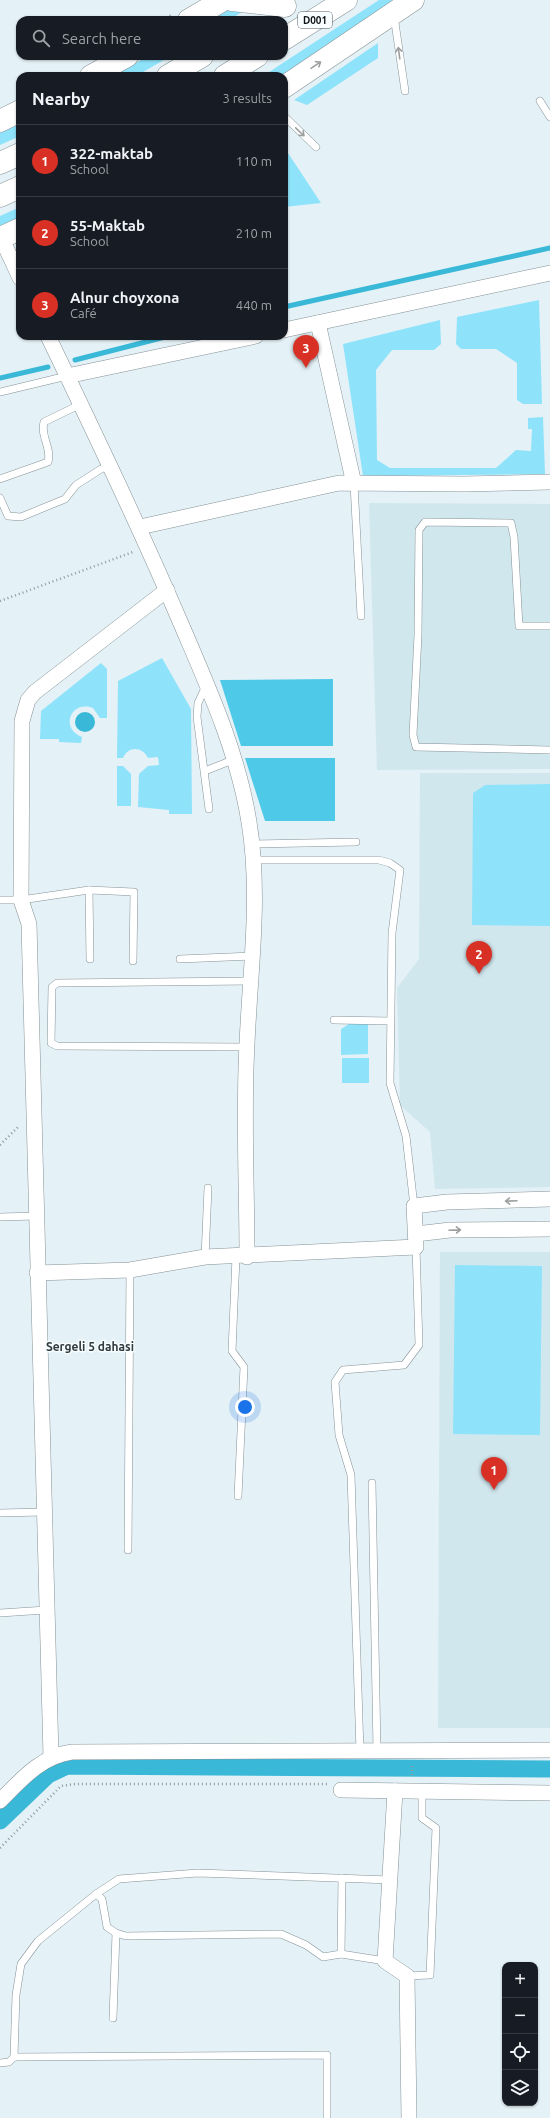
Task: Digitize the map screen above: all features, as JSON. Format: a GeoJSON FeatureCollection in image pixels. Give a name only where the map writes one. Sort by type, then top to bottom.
{"type":"FeatureCollection","features":[{"type":"Feature","properties":{"kind":"highway"},"geometry":{"type":"LineString","coordinates":[[195,16],[223,0]]}},
{"type":"Feature","properties":{"kind":"highway"},"geometry":{"type":"LineString","coordinates":[[232,0],[289,3]]}},
{"type":"Feature","properties":{"kind":"highway","name":"D001"},"geometry":{"type":"LineString","coordinates":[[288,36],[346,0]]}},
{"type":"Feature","properties":{"kind":"highway"},"geometry":{"type":"LineString","coordinates":[[288,84],[413,0]]}},
{"type":"Feature","properties":{"kind":"highway","name":"D001"},"geometry":{"type":"LineString","coordinates":[[268,16],[289,3]]}},
{"type":"Feature","properties":{"kind":"highway"},"geometry":{"type":"LineString","coordinates":[[98,72],[120,60]]}},
{"type":"Feature","properties":{"kind":"highway"},"geometry":{"type":"LineString","coordinates":[[175,72],[195,60]]}},
{"type":"Feature","properties":{"kind":"highway"},"geometry":{"type":"LineString","coordinates":[[233,72],[251,60]]}},
{"type":"Feature","properties":{"kind":"highway"},"geometry":{"type":"LineString","coordinates":[[0,121],[16,113]]}},
{"type":"Feature","properties":{"kind":"highway"},"geometry":{"type":"LineString","coordinates":[[0,163],[16,156]]}},
{"type":"Feature","properties":{"kind":"highway"},"geometry":{"type":"LineString","coordinates":[[0,196],[16,189]]}},
{"type":"Feature","properties":{"kind":"street"},"geometry":{"type":"LineString","coordinates":[[7,235],[16,265]]}},
{"type":"Feature","properties":{"kind":"street"},"geometry":{"type":"LineString","coordinates":[[288,329],[550,273]]}},
{"type":"Feature","properties":{"kind":"street"},"geometry":{"type":"LineString","coordinates":[[318,323],[354,484]]}},
{"type":"Feature","properties":{"kind":"street"},"geometry":{"type":"LineString","coordinates":[[50,340],[140,527],[207,684],[235,759],[244,792],[253,860],[253,956],[246,1047],[241,1257]]}},
{"type":"Feature","properties":{"kind":"street"},"geometry":{"type":"LineString","coordinates":[[67,376],[237,340]]}},
{"type":"Feature","properties":{"kind":"street"},"geometry":{"type":"LineString","coordinates":[[140,527],[339,483],[464,484],[550,482]]}},
{"type":"Feature","properties":{"kind":"street"},"geometry":{"type":"LineString","coordinates":[[51,1757],[43,1512],[29,924],[21,900],[22,721],[28,700],[167,590]]}},
{"type":"Feature","properties":{"kind":"street"},"geometry":{"type":"LineString","coordinates":[[416,1240],[414,1206],[447,1202],[550,1200]]}},
{"type":"Feature","properties":{"kind":"street"},"geometry":{"type":"LineString","coordinates":[[37,1273],[130,1270],[205,1257],[241,1257],[416,1240],[450,1230],[550,1229]]}},
{"type":"Feature","properties":{"kind":"street"},"geometry":{"type":"LineString","coordinates":[[0,1801],[32,1770],[51,1757],[72,1752],[550,1750]]}},
{"type":"Feature","properties":{"kind":"street"},"geometry":{"type":"LineString","coordinates":[[336,1787],[395,1791],[550,1793]]}},
{"type":"Feature","properties":{"kind":"street"},"geometry":{"type":"LineString","coordinates":[[395,1791],[385,1961],[407,1976],[409,2118]]}},
{"type":"Feature","properties":{"kind":"lane"},"geometry":{"type":"LineString","coordinates":[[393,13],[405,92]]}},
{"type":"Feature","properties":{"kind":"lane"},"geometry":{"type":"LineString","coordinates":[[540,101],[550,117]]}},
{"type":"Feature","properties":{"kind":"lane"},"geometry":{"type":"LineString","coordinates":[[288,120],[316,147]]}},
{"type":"Feature","properties":{"kind":"lane"},"geometry":{"type":"LineString","coordinates":[[0,392],[67,376]]}},
{"type":"Feature","properties":{"kind":"lane"},"geometry":{"type":"LineString","coordinates":[[0,479],[21,473],[48,462],[50,456],[42,428],[44,422],[81,404]]}},
{"type":"Feature","properties":{"kind":"lane"},"geometry":{"type":"LineString","coordinates":[[0,498],[8,516],[21,517],[65,499],[76,484],[111,466]]}},
{"type":"Feature","properties":{"kind":"lane"},"geometry":{"type":"LineString","coordinates":[[354,484],[361,616]]}},
{"type":"Feature","properties":{"kind":"lane"},"geometry":{"type":"LineString","coordinates":[[549,750],[416,747],[413,735],[418,635],[419,530],[426,522],[511,523],[514,537],[519,626],[550,626]]}},
{"type":"Feature","properties":{"kind":"lane"},"geometry":{"type":"LineString","coordinates":[[207,684],[198,703],[197,717],[209,809]]}},
{"type":"Feature","properties":{"kind":"lane"},"geometry":{"type":"LineString","coordinates":[[205,771],[235,759]]}},
{"type":"Feature","properties":{"kind":"lane"},"geometry":{"type":"LineString","coordinates":[[251,844],[356,842]]}},
{"type":"Feature","properties":{"kind":"lane"},"geometry":{"type":"LineString","coordinates":[[253,860],[379,860],[390,863],[400,870],[392,933],[390,1083],[406,1136],[414,1206]]}},
{"type":"Feature","properties":{"kind":"lane"},"geometry":{"type":"LineString","coordinates":[[89,890],[90,959]]}},
{"type":"Feature","properties":{"kind":"lane"},"geometry":{"type":"LineString","coordinates":[[0,900],[21,900],[89,890],[134,892],[133,961]]}},
{"type":"Feature","properties":{"kind":"lane"},"geometry":{"type":"LineString","coordinates":[[180,959],[253,956]]}},
{"type":"Feature","properties":{"kind":"lane"},"geometry":{"type":"LineString","coordinates":[[246,1047],[57,1046],[51,1043],[52,987],[57,983],[251,981]]}},
{"type":"Feature","properties":{"kind":"lane"},"geometry":{"type":"LineString","coordinates":[[334,1020],[390,1021]]}},
{"type":"Feature","properties":{"kind":"lane"},"geometry":{"type":"LineString","coordinates":[[205,1257],[208,1188]]}},
{"type":"Feature","properties":{"kind":"lane"},"geometry":{"type":"LineString","coordinates":[[0,1217],[36,1216]]}},
{"type":"Feature","properties":{"kind":"lane"},"geometry":{"type":"LineString","coordinates":[[360,1751],[351,1475],[339,1435],[335,1382],[344,1370],[404,1365],[419,1345],[416,1240]]}},
{"type":"Feature","properties":{"kind":"lane"},"geometry":{"type":"LineString","coordinates":[[238,1496],[244,1367],[232,1351],[241,1257]]}},
{"type":"Feature","properties":{"kind":"lane"},"geometry":{"type":"LineString","coordinates":[[128,1550],[130,1270]]}},
{"type":"Feature","properties":{"kind":"lane"},"geometry":{"type":"LineString","coordinates":[[372,1483],[377,1750]]}},
{"type":"Feature","properties":{"kind":"lane"},"geometry":{"type":"LineString","coordinates":[[0,1513],[43,1512]]}},
{"type":"Feature","properties":{"kind":"lane"},"geometry":{"type":"LineString","coordinates":[[0,1613],[46,1610]]}},
{"type":"Feature","properties":{"kind":"lane"},"geometry":{"type":"LineString","coordinates":[[407,1976],[430,1975],[436,1828],[422,1818],[422,1791]]}},
{"type":"Feature","properties":{"kind":"lane"},"geometry":{"type":"LineString","coordinates":[[0,2063],[9,2062],[14,2057],[16,1995],[22,1964],[38,1941],[96,1894],[119,1879],[198,1873],[390,1880]]}},
{"type":"Feature","properties":{"kind":"lane"},"geometry":{"type":"LineString","coordinates":[[341,1954],[342,1878]]}},
{"type":"Feature","properties":{"kind":"lane"},"geometry":{"type":"LineString","coordinates":[[96,1894],[102,1898],[107,1927],[116,1933],[126,1936],[281,1934],[306,1945],[323,1957],[341,1954],[385,1961]]}},
{"type":"Feature","properties":{"kind":"lane"},"geometry":{"type":"LineString","coordinates":[[113,2018],[116,1933]]}},
{"type":"Feature","properties":{"kind":"lane"},"geometry":{"type":"LineString","coordinates":[[14,2057],[327,2055],[327,2118]]}},
{"type":"Feature","properties":{"kind":"path"},"geometry":{"type":"LineString","coordinates":[[0,601],[148,546]]}},
{"type":"Feature","properties":{"kind":"path"},"geometry":{"type":"LineString","coordinates":[[0,1145],[33,1112]]}},
{"type":"Feature","properties":{"kind":"path"},"geometry":{"type":"LineString","coordinates":[[411,1760],[412,1778]]}},
{"type":"Feature","properties":{"kind":"path"},"geometry":{"type":"LineString","coordinates":[[0,1848],[61,1786],[75,1784],[336,1787]]}},
{"type":"Feature","properties":{"kind":"shaded area"},"geometry":{"type":"Polygon","coordinates":[[[379,0],[398,0],[288,73],[269,72],[379,0]]]}},
{"type":"Feature","properties":{"kind":"shaded area"},"geometry":{"type":"Polygon","coordinates":[[[229,6],[247,9],[236,16],[213,16],[229,6]]]}},
{"type":"Feature","properties":{"kind":"shaded area"},"geometry":{"type":"Polygon","coordinates":[[[378,43],[378,58],[307,105],[294,100],[378,43]]]}},
{"type":"Feature","properties":{"kind":"shaded area"},"geometry":{"type":"Polygon","coordinates":[[[141,60],[164,60],[143,72],[120,72],[141,60]]]}},
{"type":"Feature","properties":{"kind":"shaded area"},"geometry":{"type":"Polygon","coordinates":[[[16,126],[16,138],[0,145],[0,133],[16,126]]]}},
{"type":"Feature","properties":{"kind":"shaded area"},"geometry":{"type":"Polygon","coordinates":[[[288,153],[321,203],[288,207],[288,153]]]}},
{"type":"Feature","properties":{"kind":"shaded area"},"geometry":{"type":"Polygon","coordinates":[[[16,209],[16,221],[0,228],[0,216],[16,209]]]}},
{"type":"Feature","properties":{"kind":"shaded area"},"geometry":{"type":"Polygon","coordinates":[[[539,300],[542,404],[523,404],[517,400],[517,363],[496,349],[461,349],[456,344],[457,317],[539,300]]]}},
{"type":"Feature","properties":{"kind":"shaded area"},"geometry":{"type":"Polygon","coordinates":[[[440,320],[441,344],[434,350],[392,350],[376,370],[377,460],[390,468],[496,468],[516,450],[531,451],[532,429],[528,429],[528,418],[543,417],[545,474],[363,476],[343,344],[440,320]]]}},
{"type":"Feature","properties":{"kind":"shaded area"},"geometry":{"type":"Polygon","coordinates":[[[369,503],[550,504],[550,769],[377,770],[369,503]]]}},
{"type":"Feature","properties":{"kind":"shaded area"},"geometry":{"type":"Polygon","coordinates":[[[162,658],[191,709],[192,814],[169,814],[169,810],[138,807],[139,774],[148,766],[159,765],[158,757],[148,758],[142,751],[135,749],[128,751],[123,758],[117,758],[118,681],[162,658]]]}},
{"type":"Feature","properties":{"kind":"shaded area"},"geometry":{"type":"Polygon","coordinates":[[[101,663],[107,669],[107,718],[100,718],[93,708],[78,708],[71,716],[70,722],[71,728],[75,733],[82,737],[81,743],[59,742],[59,739],[40,739],[41,711],[101,663]]]}},
{"type":"Feature","properties":{"kind":"shaded area"},"geometry":{"type":"Polygon","coordinates":[[[333,679],[333,746],[241,746],[220,680],[333,679]]]}},
{"type":"Feature","properties":{"kind":"shaded area"},"geometry":{"type":"Polygon","coordinates":[[[85,712],[92,715],[95,722],[92,729],[85,732],[78,729],[75,722],[78,715],[85,712]]]}},
{"type":"Feature","properties":{"kind":"shaded area"},"geometry":{"type":"Polygon","coordinates":[[[245,758],[335,758],[335,821],[265,821],[245,758]]]}},
{"type":"Feature","properties":{"kind":"shaded area"},"geometry":{"type":"Polygon","coordinates":[[[117,766],[123,766],[131,774],[131,806],[117,806],[117,766]]]}},
{"type":"Feature","properties":{"kind":"shaded area"},"geometry":{"type":"Polygon","coordinates":[[[420,773],[550,773],[550,1187],[435,1189],[430,1132],[400,1105],[397,988],[419,959],[420,773]]]}},
{"type":"Feature","properties":{"kind":"shaded area"},"geometry":{"type":"Polygon","coordinates":[[[550,784],[550,926],[472,925],[473,793],[485,785],[550,784]]]}},
{"type":"Feature","properties":{"kind":"shaded area"},"geometry":{"type":"Polygon","coordinates":[[[368,1023],[368,1054],[341,1055],[341,1029],[349,1024],[368,1023]]]}},
{"type":"Feature","properties":{"kind":"shaded area"},"geometry":{"type":"Polygon","coordinates":[[[342,1058],[369,1058],[369,1083],[342,1083],[342,1058]]]}},
{"type":"Feature","properties":{"kind":"shaded area"},"geometry":{"type":"Polygon","coordinates":[[[440,1252],[550,1252],[550,1728],[438,1728],[440,1252]]]}},
{"type":"Feature","properties":{"kind":"shaded area"},"geometry":{"type":"Polygon","coordinates":[[[455,1265],[542,1266],[540,1435],[453,1434],[455,1265]]]}},
{"type":"Feature","properties":{"kind":"waterway"},"geometry":{"type":"LineString","coordinates":[[288,306],[550,248]]}},
{"type":"Feature","properties":{"kind":"waterway"},"geometry":{"type":"LineString","coordinates":[[75,360],[153,340]]}},
{"type":"Feature","properties":{"kind":"waterway"},"geometry":{"type":"LineString","coordinates":[[0,378],[48,367]]}},
{"type":"Feature","properties":{"kind":"waterway"},"geometry":{"type":"LineString","coordinates":[[0,1821],[48,1775],[67,1766],[550,1769]]}},
{"type":"Feature","properties":{"kind":"place","name":"Alnur choyxona"},"geometry":{"type":"Point","coordinates":[306,368]}},
{"type":"Feature","properties":{"kind":"place","name":"55-Maktab"},"geometry":{"type":"Point","coordinates":[479,974]}},
{"type":"Feature","properties":{"kind":"place","name":"322-maktab"},"geometry":{"type":"Point","coordinates":[494,1490]}},
{"type":"Feature","properties":{"kind":"district","name":"Sergeli 5 dahasi"},"geometry":{"type":"Point","coordinates":[90,1347]}}]}
